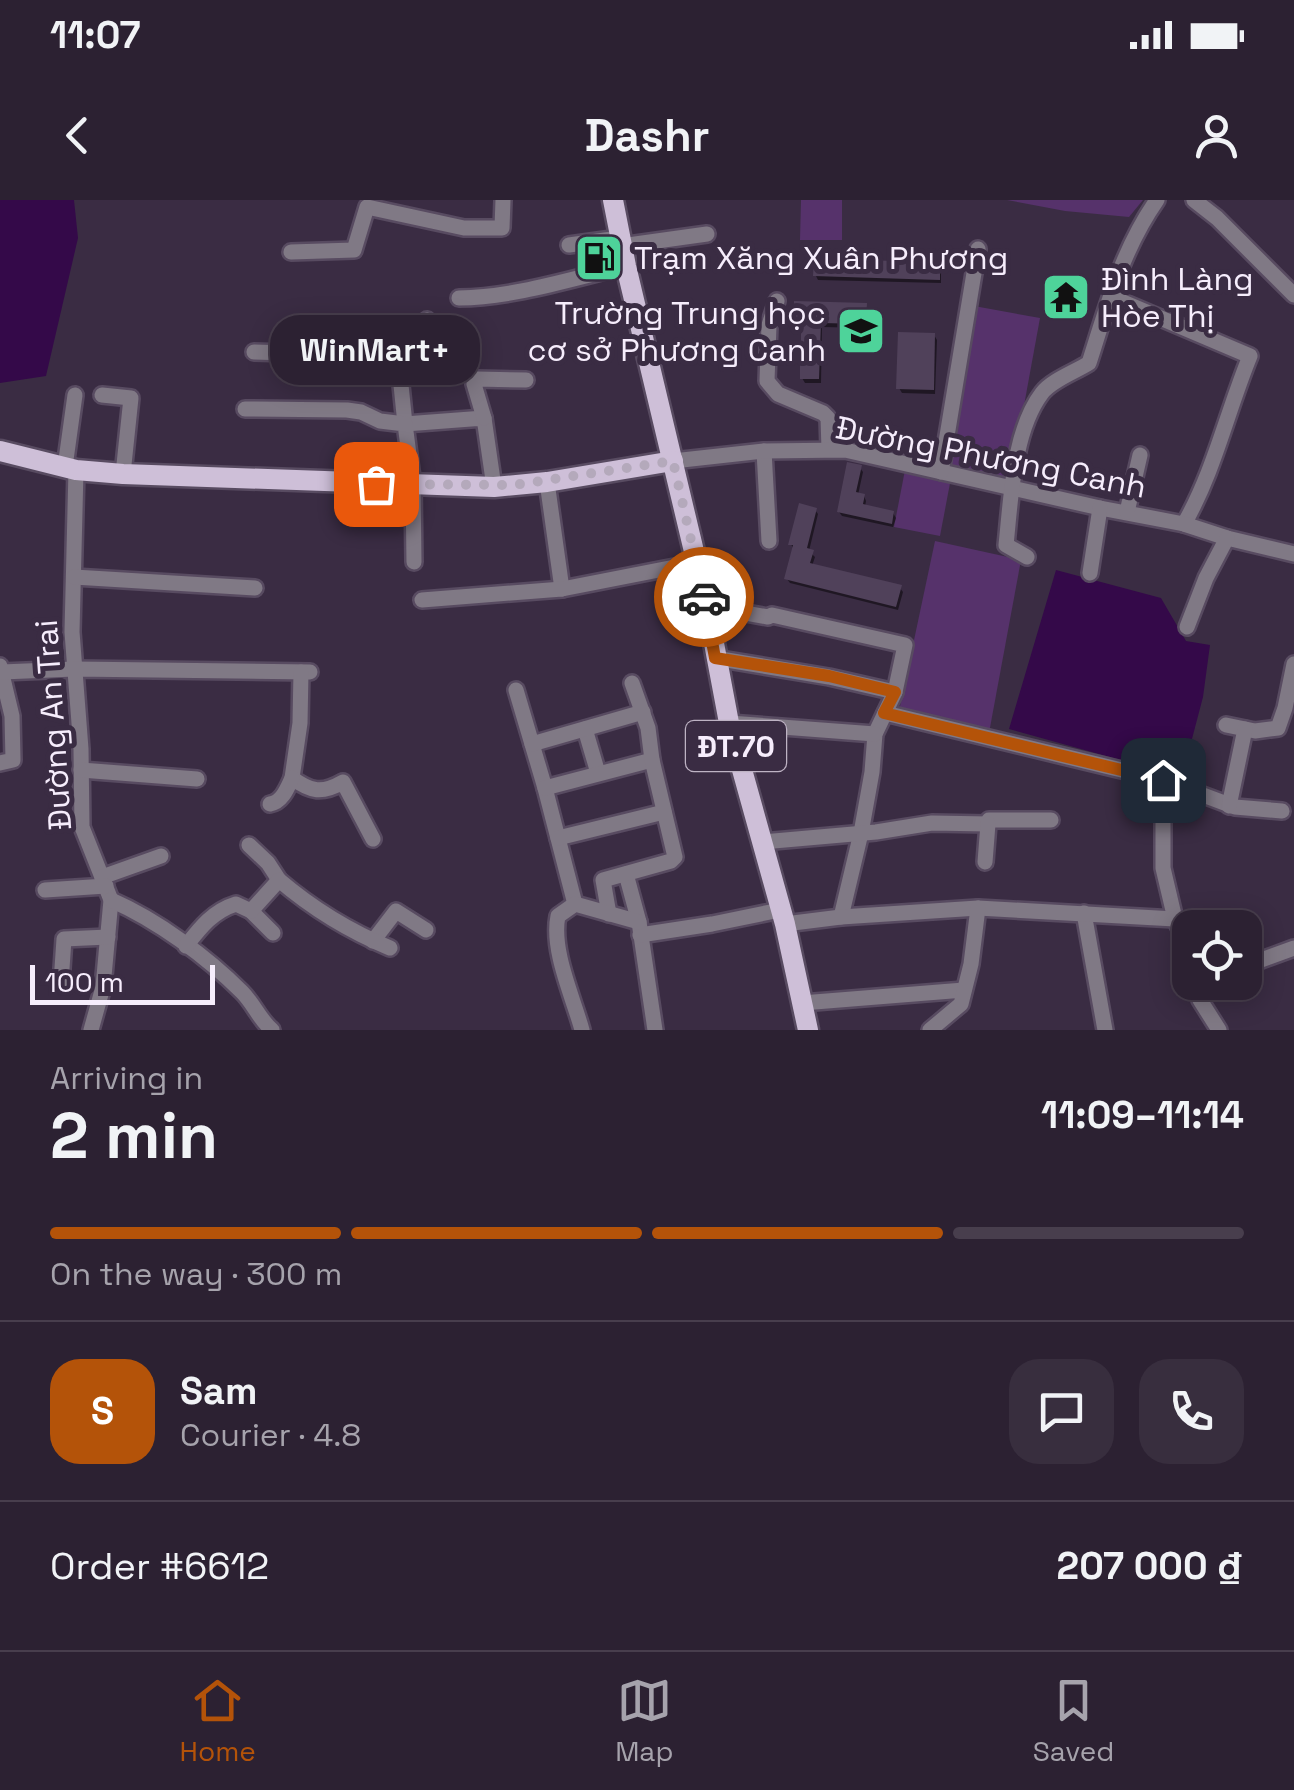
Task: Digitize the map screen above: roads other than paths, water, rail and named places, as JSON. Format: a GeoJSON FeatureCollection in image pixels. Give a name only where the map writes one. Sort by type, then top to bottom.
{"type":"FeatureCollection","features":[{"type":"Feature","properties":{"kind":"main road","name":"ĐT.70"},"geometry":{"type":"LineString","coordinates":[[613,200],[707,606],[729,723],[808,1030]]}},
{"type":"Feature","properties":{"kind":"main road"},"geometry":{"type":"LineString","coordinates":[[0,450],[70,469],[123,474],[494,487],[673,461]]}},
{"type":"Feature","properties":{"kind":"street"},"geometry":{"type":"LineString","coordinates":[[291,252],[354,250],[367,207],[464,228],[502,228],[504,200]]}},
{"type":"Feature","properties":{"kind":"street"},"geometry":{"type":"LineString","coordinates":[[1027,556],[1006,545],[1024,425],[1044,390],[1089,364],[1122,259],[1156,200]]}},
{"type":"Feature","properties":{"kind":"street"},"geometry":{"type":"LineString","coordinates":[[1204,203],[1294,295]]}},
{"type":"Feature","properties":{"kind":"street"},"geometry":{"type":"LineString","coordinates":[[569,245],[622,250],[707,234]]}},
{"type":"Feature","properties":{"kind":"street"},"geometry":{"type":"LineString","coordinates":[[942,472],[978,249]]}},
{"type":"Feature","properties":{"kind":"street"},"geometry":{"type":"LineString","coordinates":[[459,298],[556,286],[622,250]]}},
{"type":"Feature","properties":{"kind":"street"},"geometry":{"type":"LineString","coordinates":[[1111,297],[1250,356],[1200,497],[1184,524]]}},
{"type":"Feature","properties":{"kind":"street"},"geometry":{"type":"LineString","coordinates":[[776,301],[769,325],[767,381],[778,394],[828,418],[829,449]]}},
{"type":"Feature","properties":{"kind":"street"},"geometry":{"type":"LineString","coordinates":[[254,352],[424,357],[427,320]]}},
{"type":"Feature","properties":{"kind":"street"},"geometry":{"type":"LineString","coordinates":[[398,356],[412,485],[414,562]]}},
{"type":"Feature","properties":{"kind":"street"},"geometry":{"type":"LineString","coordinates":[[494,487],[484,418],[474,384],[477,380],[526,380]]}},
{"type":"Feature","properties":{"kind":"street","name":"Đường An Trai"},"geometry":{"type":"LineString","coordinates":[[76,395],[70,469],[72,632],[82,827],[106,888],[108,936],[103,987],[91,1030]]}},
{"type":"Feature","properties":{"kind":"street"},"geometry":{"type":"LineString","coordinates":[[102,395],[131,398],[123,474]]}},
{"type":"Feature","properties":{"kind":"street"},"geometry":{"type":"LineString","coordinates":[[245,409],[347,410],[405,424],[484,418]]}},
{"type":"Feature","properties":{"kind":"street","name":"Đường Phương Canh"},"geometry":{"type":"LineString","coordinates":[[673,461],[764,452],[844,450],[1184,524],[1294,554]]}},
{"type":"Feature","properties":{"kind":"street"},"geometry":{"type":"LineString","coordinates":[[764,452],[770,541]]}},
{"type":"Feature","properties":{"kind":"street"},"geometry":{"type":"LineString","coordinates":[[1127,512],[1140,454]]}},
{"type":"Feature","properties":{"kind":"street"},"geometry":{"type":"LineString","coordinates":[[547,482],[562,589]]}},
{"type":"Feature","properties":{"kind":"street"},"geometry":{"type":"LineString","coordinates":[[1090,573],[1100,508]]}},
{"type":"Feature","properties":{"kind":"street"},"geometry":{"type":"LineString","coordinates":[[1188,627],[1206,578],[1227,538]]}},
{"type":"Feature","properties":{"kind":"street"},"geometry":{"type":"LineString","coordinates":[[422,600],[562,589],[695,563]]}},
{"type":"Feature","properties":{"kind":"street"},"geometry":{"type":"LineString","coordinates":[[74,577],[255,588]]}},
{"type":"Feature","properties":{"kind":"street"},"geometry":{"type":"LineString","coordinates":[[707,606],[768,618],[772,615],[905,644],[895,692],[875,734],[872,772],[841,917]]}},
{"type":"Feature","properties":{"kind":"street"},"geometry":{"type":"LineString","coordinates":[[715,658],[829,676],[895,692]]}},
{"type":"Feature","properties":{"kind":"street"},"geometry":{"type":"LineString","coordinates":[[1226,725],[1255,731],[1278,728],[1294,664]]}},
{"type":"Feature","properties":{"kind":"street"},"geometry":{"type":"LineString","coordinates":[[0,763],[13,760],[12,716],[1,669],[305,672],[292,778],[286,792],[270,804]]}},
{"type":"Feature","properties":{"kind":"street"},"geometry":{"type":"LineString","coordinates":[[609,914],[602,880],[674,858],[648,728],[632,683]]}},
{"type":"Feature","properties":{"kind":"street"},"geometry":{"type":"LineString","coordinates":[[516,690],[576,904]]}},
{"type":"Feature","properties":{"kind":"street"},"geometry":{"type":"LineString","coordinates":[[532,744],[642,712]]}},
{"type":"Feature","properties":{"kind":"street"},"geometry":{"type":"LineString","coordinates":[[884,713],[1163,780],[1229,806],[1282,811]]}},
{"type":"Feature","properties":{"kind":"street"},"geometry":{"type":"LineString","coordinates":[[729,723],[875,734]]}},
{"type":"Feature","properties":{"kind":"street"},"geometry":{"type":"LineString","coordinates":[[585,729],[598,773]]}},
{"type":"Feature","properties":{"kind":"street"},"geometry":{"type":"LineString","coordinates":[[1229,806],[1245,729]]}},
{"type":"Feature","properties":{"kind":"street"},"geometry":{"type":"LineString","coordinates":[[545,788],[652,760]]}},
{"type":"Feature","properties":{"kind":"street"},"geometry":{"type":"LineString","coordinates":[[81,770],[197,780]]}},
{"type":"Feature","properties":{"kind":"street"},"geometry":{"type":"LineString","coordinates":[[292,778],[313,789],[328,790],[343,782],[373,838]]}},
{"type":"Feature","properties":{"kind":"street"},"geometry":{"type":"LineString","coordinates":[[1163,780],[1163,868],[1174,910]]}},
{"type":"Feature","properties":{"kind":"street"},"geometry":{"type":"LineString","coordinates":[[558,838],[664,812]]}},
{"type":"Feature","properties":{"kind":"street"},"geometry":{"type":"LineString","coordinates":[[985,862],[989,820],[1050,820]]}},
{"type":"Feature","properties":{"kind":"street"},"geometry":{"type":"LineString","coordinates":[[762,842],[932,823],[988,824]]}},
{"type":"Feature","properties":{"kind":"street"},"geometry":{"type":"LineString","coordinates":[[247,847],[305,902],[341,926],[390,948]]}},
{"type":"Feature","properties":{"kind":"street"},"geometry":{"type":"LineString","coordinates":[[45,890],[106,888],[161,856]]}},
{"type":"Feature","properties":{"kind":"street"},"geometry":{"type":"LineString","coordinates":[[626,874],[639,929],[654,1030]]}},
{"type":"Feature","properties":{"kind":"street"},"geometry":{"type":"LineString","coordinates":[[250,910],[276,876]]}},
{"type":"Feature","properties":{"kind":"street"},"geometry":{"type":"LineString","coordinates":[[106,888],[222,972],[247,996],[272,1030]]}},
{"type":"Feature","properties":{"kind":"street"},"geometry":{"type":"LineString","coordinates":[[186,946],[202,926],[224,908],[236,904],[250,910],[273,933]]}},
{"type":"Feature","properties":{"kind":"street"},"geometry":{"type":"LineString","coordinates":[[582,1030],[555,930],[562,911],[576,904],[639,929],[782,917],[978,908],[1172,919]]}},
{"type":"Feature","properties":{"kind":"street"},"geometry":{"type":"LineString","coordinates":[[930,1030],[962,1004],[978,908]]}},
{"type":"Feature","properties":{"kind":"street"},"geometry":{"type":"LineString","coordinates":[[373,941],[396,912],[426,930]]}},
{"type":"Feature","properties":{"kind":"street"},"geometry":{"type":"LineString","coordinates":[[1084,913],[1105,1030]]}},
{"type":"Feature","properties":{"kind":"street"},"geometry":{"type":"LineString","coordinates":[[61,982],[64,939],[108,936]]}},
{"type":"Feature","properties":{"kind":"street"},"geometry":{"type":"LineString","coordinates":[[1262,960],[1294,948]]}},
{"type":"Feature","properties":{"kind":"street"},"geometry":{"type":"LineString","coordinates":[[802,1003],[964,990]]}},
{"type":"Feature","properties":{"kind":"street"},"geometry":{"type":"LineString","coordinates":[[1201,1000],[1219,1030]]}},
{"type":"Feature","properties":{"kind":"place","name":"Trạm Xăng Xuân Phương"},"geometry":{"type":"Point","coordinates":[599,258]}},
{"type":"Feature","properties":{"kind":"place","name":"Đình Làng Hòe Thị"},"geometry":{"type":"Point","coordinates":[1066,297]}},
{"type":"Feature","properties":{"kind":"place","name":"Trường Trung học cơ sở Phương Canh"},"geometry":{"type":"Point","coordinates":[861,331]}},
{"type":"Feature","properties":{"kind":"place","name":"WinMart+"},"geometry":{"type":"Point","coordinates":[376,484]}}]}
